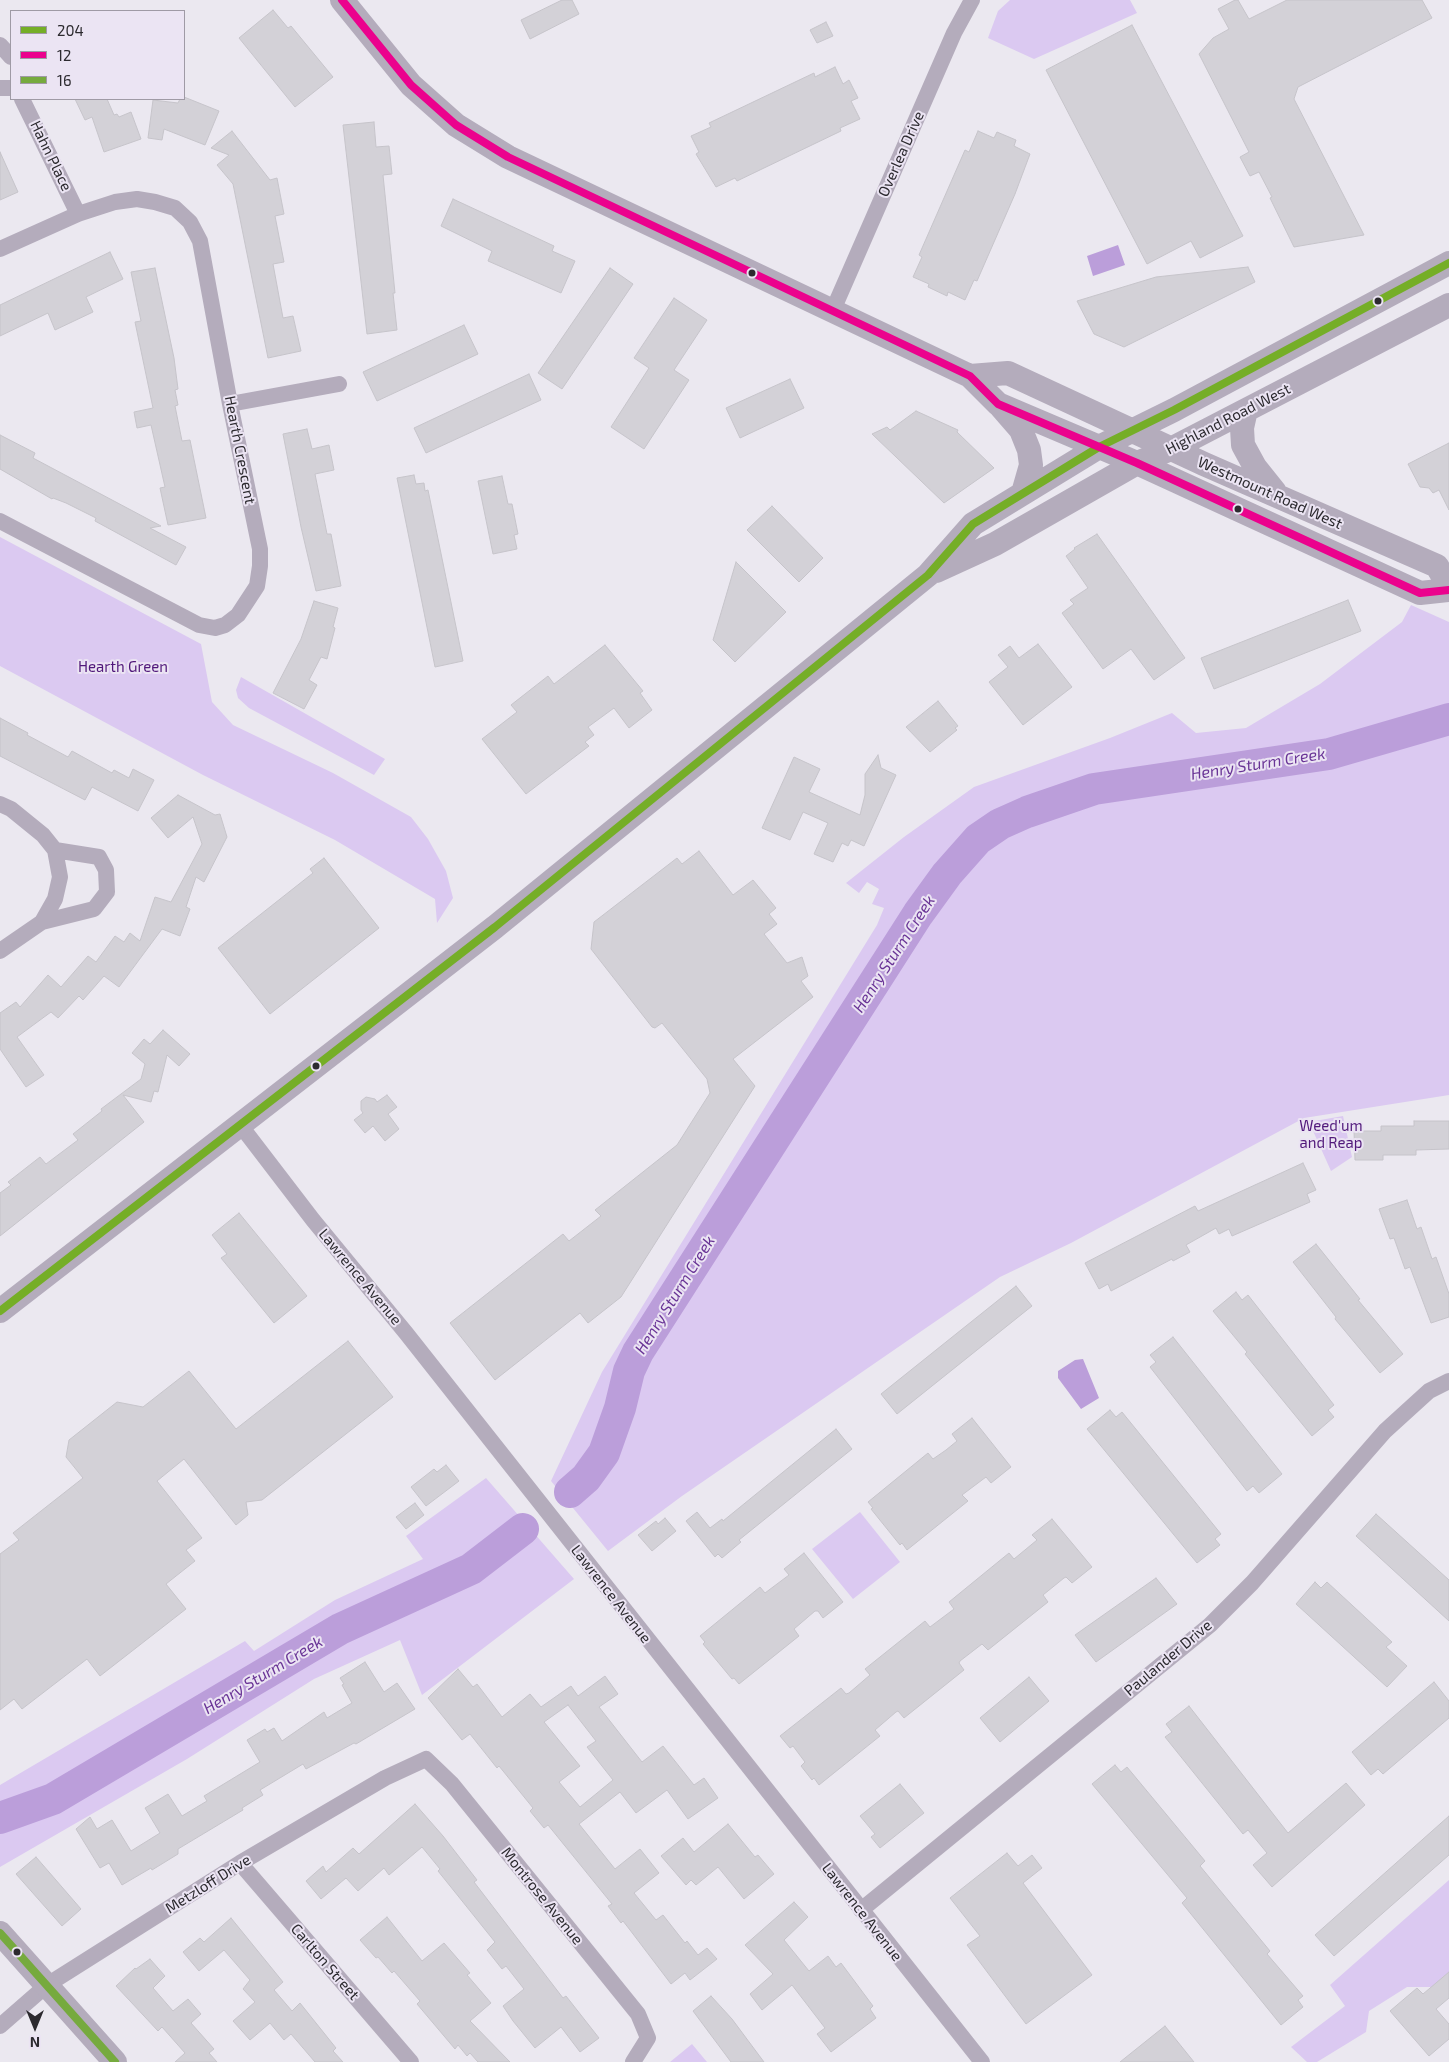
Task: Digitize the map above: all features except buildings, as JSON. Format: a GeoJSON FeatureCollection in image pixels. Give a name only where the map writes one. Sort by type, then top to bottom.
{"type":"FeatureCollection","features":[{"type":"Feature","properties":{"kind":"main road","name":"Westmount Road West"},"geometry":{"type":"LineString","coordinates":[[342,0],[411,85],[456,124],[508,157],[970,376],[998,404],[1100,446],[1420,593],[1449,588],[1437,566],[1171,449],[1134,430],[1008,373],[970,376]]}},
{"type":"Feature","properties":{"kind":"main road","name":"Highland Road West"},"geometry":{"type":"LineString","coordinates":[[0,1311],[241,1126],[495,927],[928,575],[974,524],[1100,446],[1134,430],[1449,263]]}},
{"type":"Feature","properties":{"kind":"main road","name":"Highland Road West"},"geometry":{"type":"LineString","coordinates":[[928,575],[995,544],[1137,463],[1171,449],[1449,305]]}},
{"type":"Feature","properties":{"kind":"main road"},"geometry":{"type":"LineString","coordinates":[[998,404],[1021,430],[1029,450],[1031,465],[1024,493]]}},
{"type":"Feature","properties":{"kind":"main road"},"geometry":{"type":"LineString","coordinates":[[1246,410],[1242,428],[1243,445],[1255,467],[1277,495]]}},
{"type":"Feature","properties":{"kind":"main road"},"geometry":{"type":"LineString","coordinates":[[0,1933],[115,2062]]}},
{"type":"Feature","properties":{"kind":"street","name":"Overlea Drive"},"geometry":{"type":"LineString","coordinates":[[833,310],[954,32],[972,0]]}},
{"type":"Feature","properties":{"kind":"street"},"geometry":{"type":"LineString","coordinates":[[0,45],[10,56]]}},
{"type":"Feature","properties":{"kind":"street","name":"Hahn Place"},"geometry":{"type":"LineString","coordinates":[[22,100],[78,214]]}},
{"type":"Feature","properties":{"kind":"street","name":"Hearth Crescent"},"geometry":{"type":"LineString","coordinates":[[0,249],[78,214],[116,202],[137,199],[175,208],[190,222],[200,241],[230,404],[260,549],[260,566],[256,586],[238,615],[225,625],[215,628],[199,625],[0,521]]}},
{"type":"Feature","properties":{"kind":"street"},"geometry":{"type":"LineString","coordinates":[[230,404],[339,384]]}},
{"type":"Feature","properties":{"kind":"street"},"geometry":{"type":"LineString","coordinates":[[0,804],[10,809],[43,835],[55,850],[60,876],[55,899],[42,922]]}},
{"type":"Feature","properties":{"kind":"street"},"geometry":{"type":"LineString","coordinates":[[0,951],[42,922],[94,909],[107,892],[106,870],[99,857],[55,850]]}},
{"type":"Feature","properties":{"kind":"street","name":"Lawrence Avenue"},"geometry":{"type":"LineString","coordinates":[[241,1126],[313,1220],[406,1333],[982,2062]]}},
{"type":"Feature","properties":{"kind":"street","name":"Paulander Drive"},"geometry":{"type":"LineString","coordinates":[[861,1910],[1210,1625],[1252,1582],[1385,1431],[1429,1391],[1449,1381]]}},
{"type":"Feature","properties":{"kind":"street","name":"Metzloff Drive"},"geometry":{"type":"LineString","coordinates":[[0,2026],[47,1986],[240,1863],[384,1778],[426,1759]]}},
{"type":"Feature","properties":{"kind":"street","name":"Montrose Avenue"},"geometry":{"type":"LineString","coordinates":[[426,1759],[452,1784],[638,2014],[648,2038],[633,2062]]}},
{"type":"Feature","properties":{"kind":"street","name":"Carlton Street"},"geometry":{"type":"LineString","coordinates":[[240,1863],[411,2062]]}},
{"type":"Feature","properties":{"kind":"green space"},"geometry":{"type":"Polygon","coordinates":[[[1010,0],[1130,0],[1137,13],[1034,59],[988,38],[998,11],[1010,0]]]}},
{"type":"Feature","properties":{"kind":"green space","name":"Hearth Green"},"geometry":{"type":"Polygon","coordinates":[[[0,537],[201,644],[212,702],[233,725],[333,773],[411,817],[428,839],[446,871],[453,898],[437,923],[435,899],[335,840],[203,775],[0,666],[0,537]]]}},
{"type":"Feature","properties":{"kind":"green space"},"geometry":{"type":"Polygon","coordinates":[[[1411,605],[1449,622],[1449,1095],[1304,1118],[1071,1243],[1000,1277],[682,1496],[608,1551],[551,1481],[602,1372],[877,925],[884,908],[872,904],[879,889],[867,882],[859,893],[846,883],[904,837],[974,787],[1110,738],[1172,713],[1196,733],[1246,728],[1320,684],[1402,622],[1411,605]]]}},
{"type":"Feature","properties":{"kind":"green space"},"geometry":{"type":"Polygon","coordinates":[[[241,677],[385,759],[374,775],[249,708],[238,698],[236,690],[241,677]]]}},
{"type":"Feature","properties":{"kind":"green space","name":"Weed'um and Reap"},"geometry":{"type":"Polygon","coordinates":[[[1343,1116],[1352,1157],[1331,1171],[1309,1122],[1343,1116]]]}},
{"type":"Feature","properties":{"kind":"green space"},"geometry":{"type":"Polygon","coordinates":[[[486,1478],[574,1579],[422,1695],[400,1640],[314,1679],[187,1759],[0,1867],[0,1785],[245,1641],[254,1651],[335,1600],[423,1559],[406,1536],[486,1478]]]}},
{"type":"Feature","properties":{"kind":"green space"},"geometry":{"type":"Polygon","coordinates":[[[860,1512],[900,1562],[853,1599],[812,1549],[860,1512]]]}},
{"type":"Feature","properties":{"kind":"green space"},"geometry":{"type":"Polygon","coordinates":[[[1449,1880],[1449,1973],[1434,1987],[1407,1987],[1369,2011],[1366,2032],[1317,2062],[1307,2062],[1291,2047],[1345,2006],[1330,1985],[1449,1880]]]}},
{"type":"Feature","properties":{"kind":"green space"},"geometry":{"type":"Polygon","coordinates":[[[692,2044],[707,2062],[670,2062],[692,2044]]]}},
{"type":"Feature","properties":{"kind":"shaded area"},"geometry":{"type":"Polygon","coordinates":[[[1118,245],[1125,265],[1093,276],[1087,256],[1118,245]]]}},
{"type":"Feature","properties":{"kind":"shaded area"},"geometry":{"type":"Polygon","coordinates":[[[1083,1359],[1099,1398],[1081,1409],[1058,1378],[1058,1371],[1075,1360],[1083,1359]]]}},
{"type":"Feature","properties":{"kind":"waterway","name":"Henry Sturm Creek"},"geometry":{"type":"LineString","coordinates":[[570,1492],[586,1478],[604,1453],[620,1408],[629,1371],[638,1352],[918,914],[947,874],[978,839],[1000,824],[1027,812],[1094,789],[1329,754],[1449,719]]}},
{"type":"Feature","properties":{"kind":"waterway","name":"Henry Sturm Creek"},"geometry":{"type":"LineString","coordinates":[[0,1818],[53,1799],[340,1629],[471,1569],[523,1529]]}},
{"type":"Feature","properties":{"kind":"transit line","name":"12"},"geometry":{"type":"LineString","coordinates":[[342,0],[411,85],[456,125],[508,157],[970,376],[998,404],[1137,463],[1420,593],[1449,590]]}},
{"type":"Feature","properties":{"kind":"transit line","name":"204"},"geometry":{"type":"LineString","coordinates":[[0,1311],[495,927],[928,575],[973,524],[1099,447],[1174,410],[1449,263]]}},
{"type":"Feature","properties":{"kind":"transit line","name":"16"},"geometry":{"type":"LineString","coordinates":[[0,1933],[115,2062]]}}]}
